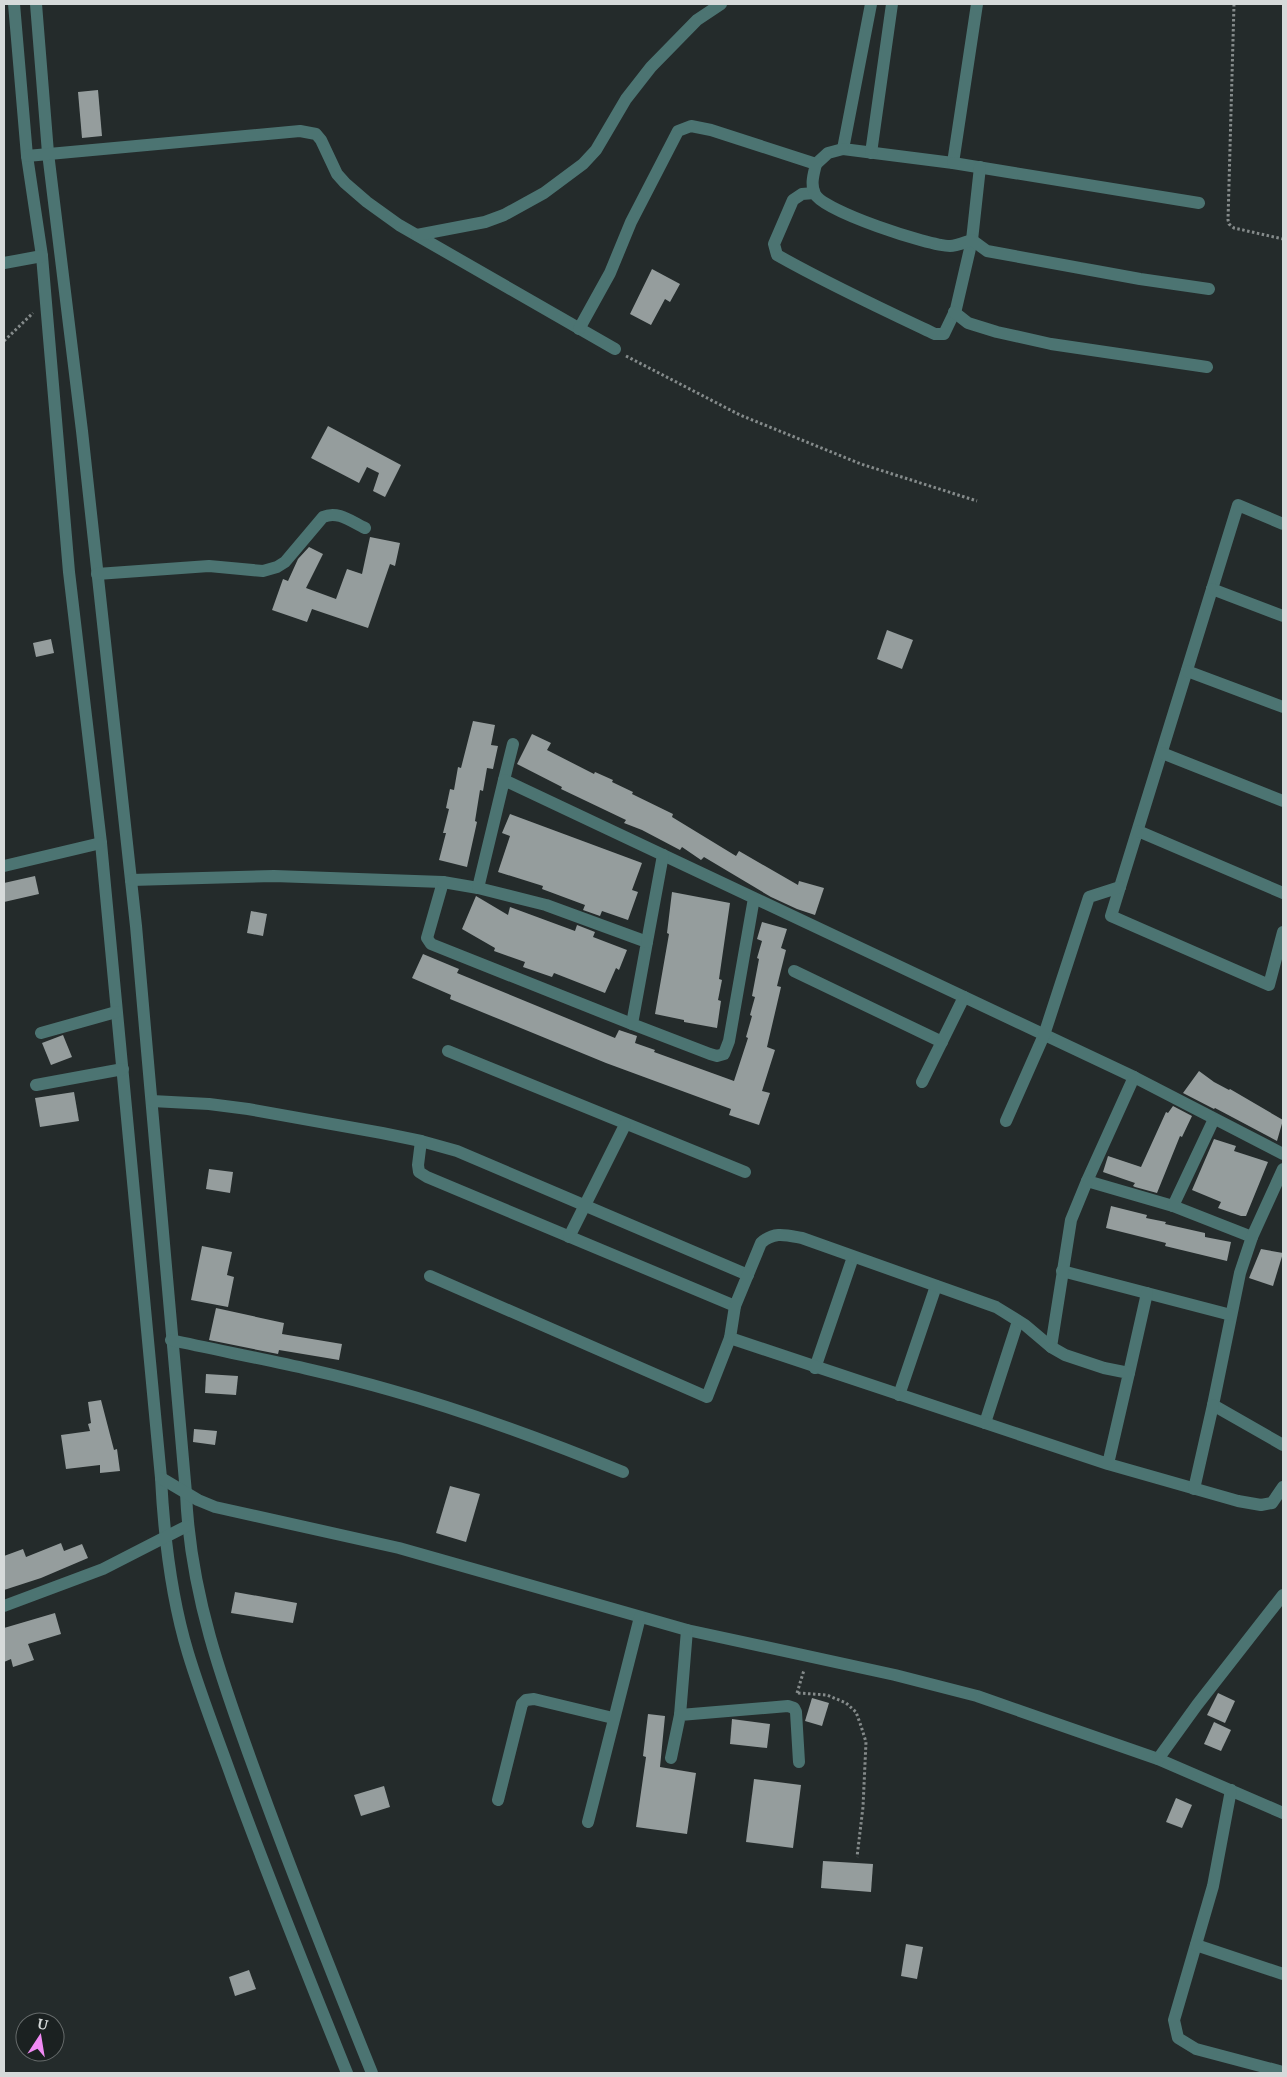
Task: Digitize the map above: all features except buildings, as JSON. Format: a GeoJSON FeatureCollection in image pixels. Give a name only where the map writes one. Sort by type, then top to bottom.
{"type":"FeatureCollection","features":[{"type":"Feature","properties":{"kind":"street"},"geometry":{"type":"LineString","coordinates":[[14,4],[28,156],[42,256],[69,572],[101,843],[166,1537],[172,1582],[188,1652],[259,1853],[347,2073]]}},
{"type":"Feature","properties":{"kind":"street"},"geometry":{"type":"LineString","coordinates":[[36,4],[48,153],[82,431],[131,880],[186,1493],[187,1526],[195,1579],[206,1627],[219,1670],[284,1851],[372,2073]]}},
{"type":"Feature","properties":{"kind":"street"},"geometry":{"type":"LineString","coordinates":[[417,235],[485,222],[504,215],[544,194],[575,170],[596,150],[626,99],[651,67],[697,20],[721,4]]}},
{"type":"Feature","properties":{"kind":"street"},"geometry":{"type":"LineString","coordinates":[[843,149],[871,4]]}},
{"type":"Feature","properties":{"kind":"street"},"geometry":{"type":"LineString","coordinates":[[871,152],[892,4]]}},
{"type":"Feature","properties":{"kind":"street"},"geometry":{"type":"LineString","coordinates":[[953,163],[977,4]]}},
{"type":"Feature","properties":{"kind":"street"},"geometry":{"type":"LineString","coordinates":[[580,329],[610,273],[631,222],[678,131],[691,126],[711,130],[816,164]]}},
{"type":"Feature","properties":{"kind":"street"},"geometry":{"type":"LineString","coordinates":[[28,156],[295,131],[310,132],[316,134],[321,140],[337,174],[367,202],[417,235],[615,349]]}},
{"type":"Feature","properties":{"kind":"street"},"geometry":{"type":"LineString","coordinates":[[972,240],[950,246],[914,238],[847,215],[818,199],[814,193],[812,184],[816,164],[828,153],[843,149],[980,167],[1200,204]]}},
{"type":"Feature","properties":{"kind":"street"},"geometry":{"type":"LineString","coordinates":[[814,193],[802,194],[793,200],[774,244],[776,255],[816,278],[936,334],[944,334],[954,312],[972,240],[980,167]]}},
{"type":"Feature","properties":{"kind":"street"},"geometry":{"type":"LineString","coordinates":[[972,240],[986,252],[1209,289]]}},
{"type":"Feature","properties":{"kind":"street"},"geometry":{"type":"LineString","coordinates":[[4,263],[42,256]]}},
{"type":"Feature","properties":{"kind":"street"},"geometry":{"type":"LineString","coordinates":[[954,312],[968,323],[997,332],[1051,344],[1207,367]]}},
{"type":"Feature","properties":{"kind":"street"},"geometry":{"type":"LineString","coordinates":[[1283,524],[1238,505],[1111,916],[1269,985],[1283,932]]}},
{"type":"Feature","properties":{"kind":"street"},"geometry":{"type":"LineString","coordinates":[[97,574],[209,566],[263,571],[277,567],[284,562],[323,516],[336,514],[365,528]]}},
{"type":"Feature","properties":{"kind":"street"},"geometry":{"type":"LineString","coordinates":[[1212,589],[1283,616]]}},
{"type":"Feature","properties":{"kind":"street"},"geometry":{"type":"LineString","coordinates":[[1187,670],[1283,707]]}},
{"type":"Feature","properties":{"kind":"street"},"geometry":{"type":"LineString","coordinates":[[478,888],[513,744]]}},
{"type":"Feature","properties":{"kind":"street"},"geometry":{"type":"LineString","coordinates":[[1162,752],[1283,800]]}},
{"type":"Feature","properties":{"kind":"street"},"geometry":{"type":"LineString","coordinates":[[504,780],[1134,1077],[1283,1154]]}},
{"type":"Feature","properties":{"kind":"street"},"geometry":{"type":"LineString","coordinates":[[1138,831],[1283,893]]}},
{"type":"Feature","properties":{"kind":"street"},"geometry":{"type":"LineString","coordinates":[[4,866],[101,843]]}},
{"type":"Feature","properties":{"kind":"street"},"geometry":{"type":"LineString","coordinates":[[632,1024],[663,856]]}},
{"type":"Feature","properties":{"kind":"street"},"geometry":{"type":"LineString","coordinates":[[131,880],[274,876],[444,882],[478,888],[546,905],[646,942]]}},
{"type":"Feature","properties":{"kind":"street"},"geometry":{"type":"LineString","coordinates":[[444,882],[427,938],[431,944],[717,1056],[724,1054],[729,1041],[754,898]]}},
{"type":"Feature","properties":{"kind":"street"},"geometry":{"type":"LineString","coordinates":[[1006,1120],[1044,1035],[1089,896],[1120,887]]}},
{"type":"Feature","properties":{"kind":"street"},"geometry":{"type":"LineString","coordinates":[[794,972],[942,1042]]}},
{"type":"Feature","properties":{"kind":"street"},"geometry":{"type":"LineString","coordinates":[[922,1082],[964,997]]}},
{"type":"Feature","properties":{"kind":"street"},"geometry":{"type":"LineString","coordinates":[[42,1033],[116,1012]]}},
{"type":"Feature","properties":{"kind":"street"},"geometry":{"type":"LineString","coordinates":[[448,1052],[745,1172]]}},
{"type":"Feature","properties":{"kind":"street"},"geometry":{"type":"LineString","coordinates":[[36,1085],[123,1069]]}},
{"type":"Feature","properties":{"kind":"street"},"geometry":{"type":"LineString","coordinates":[[1051,1347],[1071,1220],[1134,1077]]}},
{"type":"Feature","properties":{"kind":"street"},"geometry":{"type":"LineString","coordinates":[[152,1102],[209,1104],[248,1109],[421,1141],[457,1151],[748,1275]]}},
{"type":"Feature","properties":{"kind":"street"},"geometry":{"type":"LineString","coordinates":[[1173,1206],[1214,1119]]}},
{"type":"Feature","properties":{"kind":"street"},"geometry":{"type":"LineString","coordinates":[[569,1237],[625,1125]]}},
{"type":"Feature","properties":{"kind":"street"},"geometry":{"type":"LineString","coordinates":[[421,1141],[418,1165],[420,1172],[427,1177],[735,1306]]}},
{"type":"Feature","properties":{"kind":"street"},"geometry":{"type":"LineString","coordinates":[[1194,1488],[1240,1273],[1252,1237],[1283,1169]]}},
{"type":"Feature","properties":{"kind":"street"},"geometry":{"type":"LineString","coordinates":[[1087,1181],[1173,1206],[1252,1237]]}},
{"type":"Feature","properties":{"kind":"street"},"geometry":{"type":"LineString","coordinates":[[430,1276],[707,1397],[730,1338],[735,1306],[761,1243],[768,1237],[780,1234],[802,1238],[996,1308],[1018,1321],[1051,1347],[1078,1360],[1129,1373]]}},
{"type":"Feature","properties":{"kind":"street"},"geometry":{"type":"LineString","coordinates":[[815,1368],[853,1257]]}},
{"type":"Feature","properties":{"kind":"street"},"geometry":{"type":"LineString","coordinates":[[1062,1271],[1231,1315]]}},
{"type":"Feature","properties":{"kind":"street"},"geometry":{"type":"LineString","coordinates":[[899,1395],[936,1286]]}},
{"type":"Feature","properties":{"kind":"street"},"geometry":{"type":"LineString","coordinates":[[1108,1464],[1147,1293]]}},
{"type":"Feature","properties":{"kind":"street"},"geometry":{"type":"LineString","coordinates":[[985,1422],[1018,1321]]}},
{"type":"Feature","properties":{"kind":"street"},"geometry":{"type":"LineString","coordinates":[[730,1338],[815,1368],[985,1422],[1108,1464],[1238,1501],[1261,1505],[1272,1503],[1283,1488]]}},
{"type":"Feature","properties":{"kind":"street"},"geometry":{"type":"LineString","coordinates":[[171,1340],[390,1390],[462,1412],[559,1446],[623,1472]]}},
{"type":"Feature","properties":{"kind":"street"},"geometry":{"type":"LineString","coordinates":[[1212,1405],[1283,1445]]}},
{"type":"Feature","properties":{"kind":"street"},"geometry":{"type":"LineString","coordinates":[[161,1478],[215,1507],[398,1548],[687,1630],[809,1656],[976,1696],[1158,1760],[1283,1813]]}},
{"type":"Feature","properties":{"kind":"street"},"geometry":{"type":"LineString","coordinates":[[4,1606],[103,1569],[187,1526]]}},
{"type":"Feature","properties":{"kind":"street"},"geometry":{"type":"LineString","coordinates":[[1158,1760],[1196,1705],[1283,1595]]}},
{"type":"Feature","properties":{"kind":"street"},"geometry":{"type":"LineString","coordinates":[[588,1822],[640,1617]]}},
{"type":"Feature","properties":{"kind":"street"},"geometry":{"type":"LineString","coordinates":[[671,1758],[680,1715],[687,1630]]}},
{"type":"Feature","properties":{"kind":"street"},"geometry":{"type":"LineString","coordinates":[[498,1800],[522,1704],[526,1700],[534,1699],[613,1718]]}},
{"type":"Feature","properties":{"kind":"street"},"geometry":{"type":"LineString","coordinates":[[680,1715],[745,1708],[784,1706],[794,1708],[799,1762]]}},
{"type":"Feature","properties":{"kind":"street"},"geometry":{"type":"LineString","coordinates":[[1231,1790],[1213,1886],[1174,2020],[1178,2038],[1196,2049],[1283,2072]]}},
{"type":"Feature","properties":{"kind":"street"},"geometry":{"type":"LineString","coordinates":[[1196,1945],[1283,1974]]}},
{"type":"Feature","properties":{"kind":"path"},"geometry":{"type":"LineString","coordinates":[[1234,4],[1228,220],[1229,224],[1234,228],[1283,239]]}},
{"type":"Feature","properties":{"kind":"path"},"geometry":{"type":"LineString","coordinates":[[4,342],[46,300]]}},
{"type":"Feature","properties":{"kind":"path"},"geometry":{"type":"LineString","coordinates":[[615,349],[740,415],[861,464],[977,501]]}},
{"type":"Feature","properties":{"kind":"path"},"geometry":{"type":"LineString","coordinates":[[794,1708],[809,1656]]}},
{"type":"Feature","properties":{"kind":"path"},"geometry":{"type":"LineString","coordinates":[[797,1693],[827,1695],[846,1703],[856,1712],[862,1726],[866,1742],[863,1807],[857,1857]]}}]}
